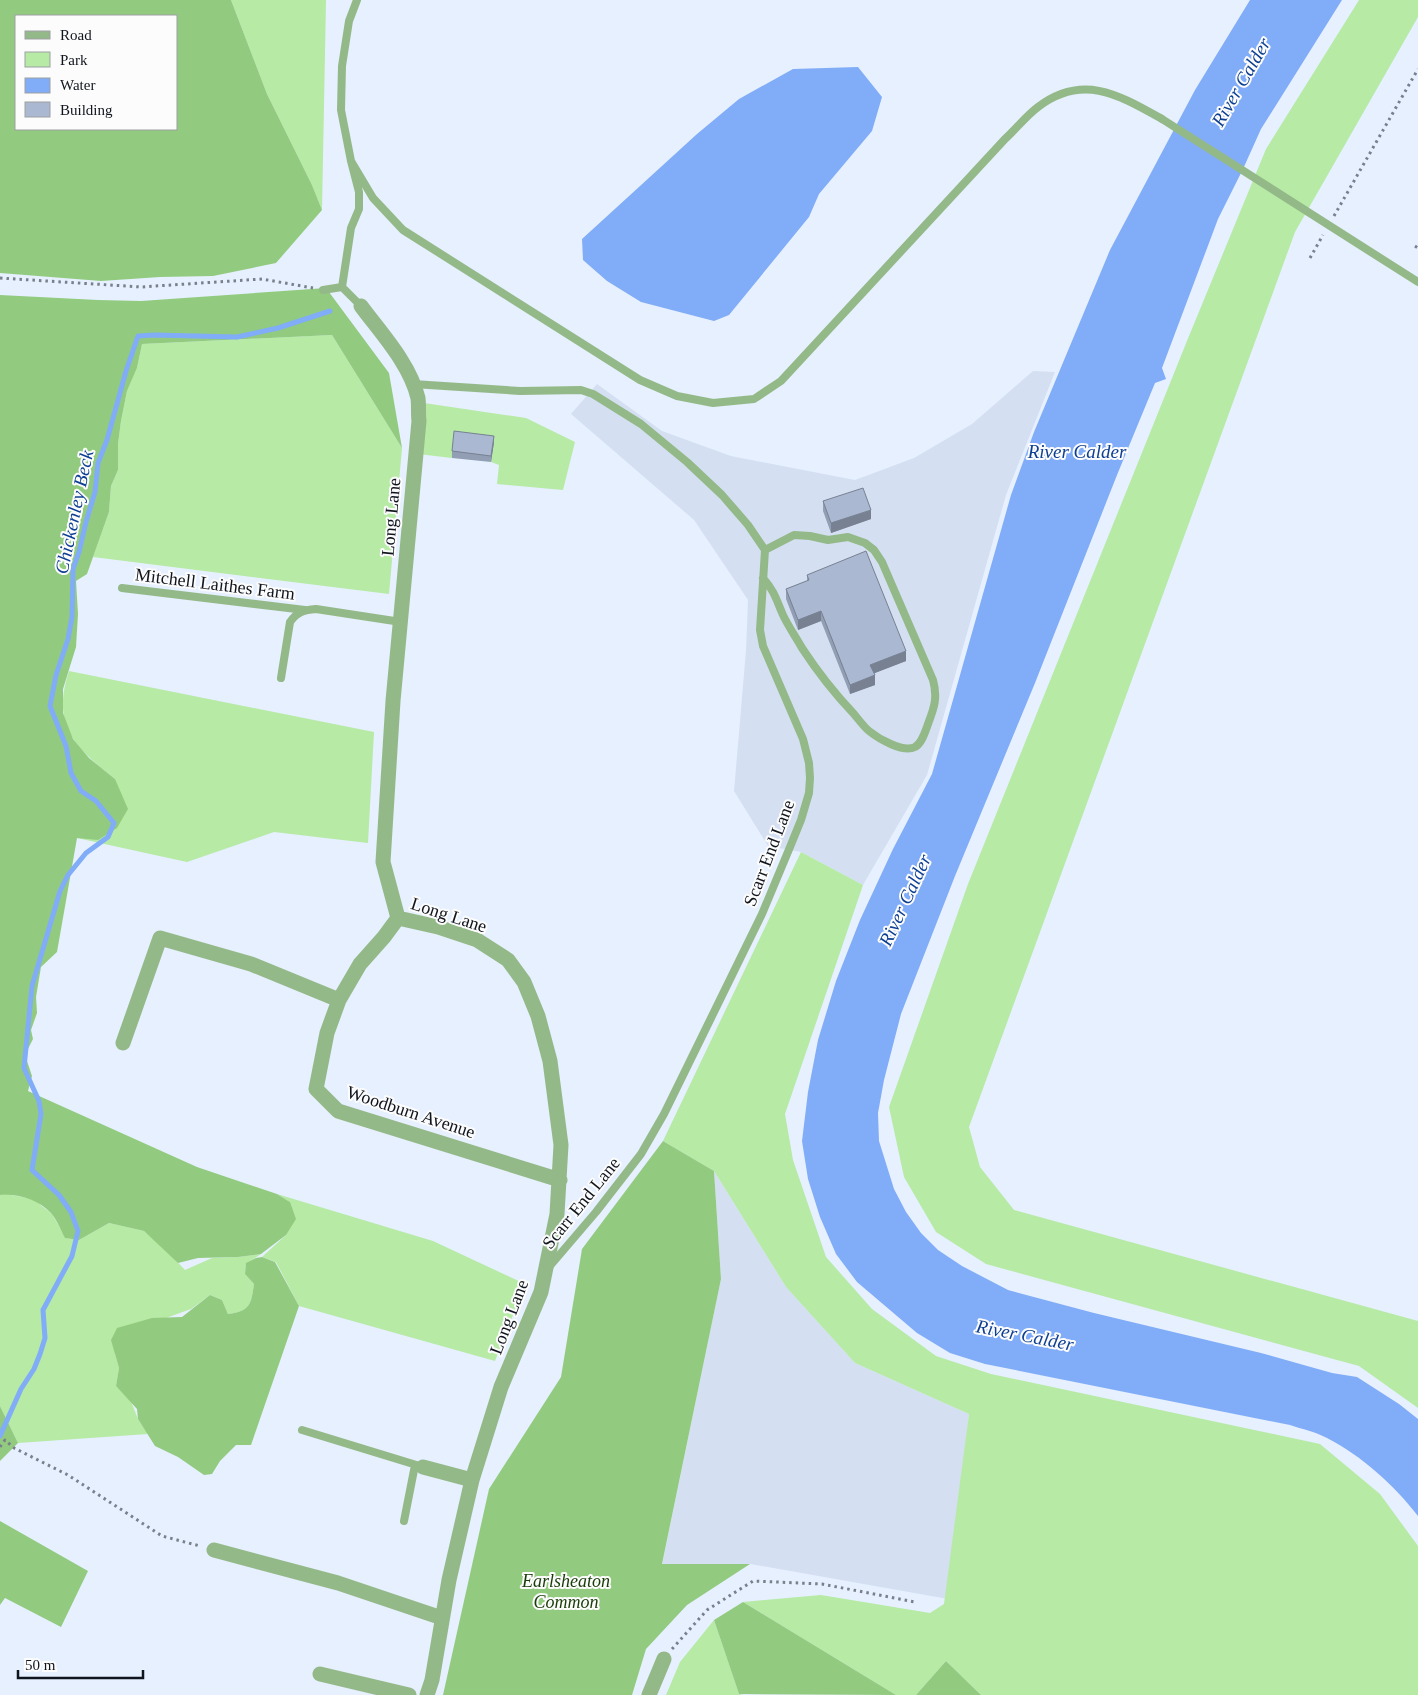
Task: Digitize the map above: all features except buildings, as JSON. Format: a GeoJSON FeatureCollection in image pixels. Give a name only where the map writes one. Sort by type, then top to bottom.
{"type":"FeatureCollection","features":[{"type":"Feature","properties":{"kind":"street","name":"Long Lane"},"geometry":{"type":"LineString","coordinates":[[360,306],[401,360],[414,384],[418,400],[419,421],[393,701],[383,862],[398,918],[438,927],[476,940],[508,960],[524,982],[538,1016],[550,1061],[561,1145],[557,1214],[541,1292],[501,1388],[472,1480],[449,1580],[432,1680],[427,1695]]}},
{"type":"Feature","properties":{"kind":"street","name":"Woodburn Avenue"},"geometry":{"type":"LineString","coordinates":[[398,918],[384,938],[360,964],[339,1000],[327,1033],[316,1088],[338,1111],[560,1180]]}},
{"type":"Feature","properties":{"kind":"street"},"geometry":{"type":"LineString","coordinates":[[123,1042],[160,938],[252,964],[339,1000]]}},
{"type":"Feature","properties":{"kind":"street"},"geometry":{"type":"LineString","coordinates":[[419,1466],[472,1480]]}},
{"type":"Feature","properties":{"kind":"street"},"geometry":{"type":"LineString","coordinates":[[214,1550],[338,1583],[442,1618]]}},
{"type":"Feature","properties":{"kind":"street"},"geometry":{"type":"LineString","coordinates":[[649,1695],[664,1659]]}},
{"type":"Feature","properties":{"kind":"street"},"geometry":{"type":"LineString","coordinates":[[320,1674],[409,1695]]}},
{"type":"Feature","properties":{"kind":"lane"},"geometry":{"type":"LineString","coordinates":[[323,290],[342,287],[351,228],[359,209],[359,192],[341,110],[342,66],[350,21],[357,0]]}},
{"type":"Feature","properties":{"kind":"lane"},"geometry":{"type":"LineString","coordinates":[[351,161],[373,198],[403,230],[640,380],[677,396],[713,403],[754,399],[782,381],[1005,139],[1038,107],[1062,93],[1084,88],[1107,92],[1162,119],[1418,282]]}},
{"type":"Feature","properties":{"kind":"lane","name":"Long Lane"},"geometry":{"type":"LineString","coordinates":[[342,287],[360,306]]}},
{"type":"Feature","properties":{"kind":"lane"},"geometry":{"type":"LineString","coordinates":[[414,384],[520,391],[581,390],[593,394],[641,424],[687,462],[722,495],[748,525],[765,550],[794,535],[828,540],[848,537],[865,543],[874,550],[882,562],[937,692],[935,706],[927,728],[922,740],[916,746],[910,749],[900,747],[888,743],[869,731],[842,701],[803,649],[783,616],[773,589],[763,578]]}},
{"type":"Feature","properties":{"kind":"lane","name":"Scarr End Lane"},"geometry":{"type":"LineString","coordinates":[[546,1270],[596,1212],[641,1154],[664,1114],[762,914],[801,820],[809,793],[809,763],[803,739],[764,646],[760,630],[765,550]]}},
{"type":"Feature","properties":{"kind":"lane","name":"Mitchell Laithes Farm"},"geometry":{"type":"LineString","coordinates":[[122,588],[305,610],[316,609],[401,622]]}},
{"type":"Feature","properties":{"kind":"lane","name":"Mitchell Laithes Farm"},"geometry":{"type":"LineString","coordinates":[[281,678],[290,622],[295,615],[305,610]]}},
{"type":"Feature","properties":{"kind":"lane"},"geometry":{"type":"LineString","coordinates":[[302,1430],[419,1466],[404,1521]]}},
{"type":"Feature","properties":{"kind":"path"},"geometry":{"type":"LineString","coordinates":[[1329,224],[1418,69]]}},
{"type":"Feature","properties":{"kind":"path"},"geometry":{"type":"LineString","coordinates":[[1310,258],[1325,232]]}},
{"type":"Feature","properties":{"kind":"path"},"geometry":{"type":"LineString","coordinates":[[0,278],[141,287],[262,278],[323,290]]}},
{"type":"Feature","properties":{"kind":"path"},"geometry":{"type":"LineString","coordinates":[[0,1447],[5,1440],[14,1448],[68,1475],[162,1536],[214,1550]]}},
{"type":"Feature","properties":{"kind":"path"},"geometry":{"type":"LineString","coordinates":[[664,1659],[707,1610],[753,1581],[822,1584],[915,1602]]}},
{"type":"Feature","properties":{"kind":"shaded area"},"geometry":{"type":"Polygon","coordinates":[[[1033,371],[1055,372],[1006,495],[927,775],[863,885],[801,852],[768,846],[734,791],[746,650],[748,600],[694,520],[571,414],[597,384],[662,431],[731,456],[855,480],[914,458],[972,424],[1033,371]]]}},
{"type":"Feature","properties":{"kind":"shaded area"},"geometry":{"type":"Polygon","coordinates":[[[714,1171],[786,1287],[855,1363],[969,1414],[948,1599],[750,1564],[662,1565],[721,1279],[714,1171]]]}},
{"type":"Feature","properties":{"kind":"green space"},"geometry":{"type":"Polygon","coordinates":[[[0,0],[231,0],[267,94],[312,185],[322,210],[276,263],[213,276],[101,281],[0,273],[0,0]]]}},
{"type":"Feature","properties":{"kind":"green space"},"geometry":{"type":"Polygon","coordinates":[[[231,0],[326,0],[322,210],[312,185],[267,94],[231,0]]]}},
{"type":"Feature","properties":{"kind":"green space"},"geometry":{"type":"Polygon","coordinates":[[[1359,0],[1418,0],[1418,17],[1295,232],[969,1127],[980,1167],[1014,1210],[1418,1321],[1418,1408],[1359,1366],[986,1264],[936,1232],[904,1177],[889,1107],[968,884],[1266,149],[1359,0]]]}},
{"type":"Feature","properties":{"kind":"green space"},"geometry":{"type":"Polygon","coordinates":[[[326,288],[389,373],[402,448],[332,335],[142,344],[137,368],[127,391],[121,421],[118,444],[118,470],[111,486],[109,512],[87,574],[76,581],[78,614],[76,647],[63,689],[63,713],[73,739],[89,758],[115,779],[128,809],[117,828],[98,840],[77,838],[57,952],[41,967],[36,997],[37,1013],[31,1030],[33,1039],[25,1055],[32,1076],[28,1091],[197,1167],[277,1194],[290,1202],[296,1219],[286,1235],[261,1254],[238,1257],[198,1258],[178,1263],[144,1231],[109,1223],[79,1240],[65,1238],[53,1216],[40,1204],[21,1196],[0,1195],[0,295],[141,301],[326,288]]]}},
{"type":"Feature","properties":{"kind":"green space"},"geometry":{"type":"Polygon","coordinates":[[[332,335],[402,448],[389,594],[93,557],[109,512],[111,486],[118,470],[118,444],[121,421],[127,391],[137,368],[142,344],[332,335]]]}},
{"type":"Feature","properties":{"kind":"green space"},"geometry":{"type":"Polygon","coordinates":[[[424,403],[526,418],[575,442],[563,490],[497,484],[499,465],[491,462],[493,442],[454,438],[452,458],[418,454],[424,403]]]}},
{"type":"Feature","properties":{"kind":"green space"},"geometry":{"type":"Polygon","coordinates":[[[69,671],[374,732],[368,843],[274,832],[187,862],[77,838],[115,779],[88,756],[70,734],[65,721],[63,707],[64,690],[69,671]]]}},
{"type":"Feature","properties":{"kind":"green space"},"geometry":{"type":"Polygon","coordinates":[[[801,852],[863,885],[785,1114],[793,1160],[826,1257],[872,1309],[936,1356],[991,1374],[1320,1444],[1380,1494],[1418,1546],[1418,1695],[981,1695],[946,1661],[916,1695],[896,1695],[743,1602],[821,1595],[930,1613],[944,1604],[969,1414],[855,1363],[786,1287],[714,1171],[663,1141],[801,852]]]}},
{"type":"Feature","properties":{"kind":"green space","name":"Earlsheaton Common"},"geometry":{"type":"Polygon","coordinates":[[[663,1141],[714,1171],[721,1279],[662,1564],[750,1564],[687,1605],[646,1649],[632,1695],[443,1695],[489,1489],[561,1377],[582,1249],[663,1141]]]}},
{"type":"Feature","properties":{"kind":"green space"},"geometry":{"type":"Polygon","coordinates":[[[6,1194],[33,1199],[52,1214],[66,1238],[79,1240],[109,1223],[144,1231],[185,1270],[212,1258],[261,1254],[246,1264],[245,1274],[254,1284],[252,1297],[245,1309],[228,1314],[222,1300],[210,1295],[191,1309],[166,1318],[132,1325],[115,1354],[119,1368],[116,1386],[130,1399],[138,1419],[148,1434],[18,1443],[0,1406],[0,1195],[6,1194]]]}},
{"type":"Feature","properties":{"kind":"green space"},"geometry":{"type":"Polygon","coordinates":[[[277,1194],[433,1241],[525,1284],[495,1361],[299,1306],[276,1262],[262,1257],[286,1235],[290,1202],[277,1194]]]}},
{"type":"Feature","properties":{"kind":"green space"},"geometry":{"type":"Polygon","coordinates":[[[262,1257],[275,1262],[299,1306],[251,1445],[236,1445],[220,1461],[212,1474],[204,1475],[178,1457],[155,1446],[138,1419],[137,1409],[116,1386],[119,1368],[111,1340],[117,1328],[152,1318],[182,1317],[210,1295],[222,1300],[228,1314],[245,1309],[252,1297],[254,1284],[245,1274],[246,1263],[262,1257]]]}},
{"type":"Feature","properties":{"kind":"green space"},"geometry":{"type":"Polygon","coordinates":[[[0,1406],[18,1443],[0,1461],[0,1406]]]}},
{"type":"Feature","properties":{"kind":"green space"},"geometry":{"type":"Polygon","coordinates":[[[0,1521],[88,1571],[61,1627],[5,1598],[0,1605],[0,1521]]]}},
{"type":"Feature","properties":{"kind":"green space"},"geometry":{"type":"Polygon","coordinates":[[[743,1602],[896,1695],[739,1694],[714,1620],[743,1602]]]}},
{"type":"Feature","properties":{"kind":"green space"},"geometry":{"type":"Polygon","coordinates":[[[714,1620],[739,1694],[744,1695],[666,1695],[680,1662],[714,1620]]]}},
{"type":"Feature","properties":{"kind":"green space"},"geometry":{"type":"Polygon","coordinates":[[[946,1661],[981,1695],[916,1695],[946,1661]]]}},
{"type":"Feature","properties":{"kind":"water","name":"River Calder"},"geometry":{"type":"Polygon","coordinates":[[[1250,0],[1342,0],[1261,129],[1218,219],[1162,368],[1166,379],[1155,383],[901,1014],[884,1080],[878,1113],[879,1141],[894,1189],[906,1212],[921,1233],[938,1250],[962,1266],[1008,1290],[1094,1313],[1261,1353],[1332,1373],[1357,1377],[1399,1404],[1418,1419],[1418,1516],[1399,1493],[1365,1462],[1340,1445],[1318,1434],[1290,1425],[985,1364],[950,1353],[917,1333],[857,1282],[836,1254],[820,1217],[808,1179],[802,1141],[808,1092],[818,1040],[836,981],[860,920],[893,849],[932,774],[1011,495],[1034,432],[1110,250],[1195,90],[1250,0]]]}},
{"type":"Feature","properties":{"kind":"water"},"geometry":{"type":"Polygon","coordinates":[[[858,67],[882,97],[872,131],[819,194],[809,217],[729,315],[714,321],[641,302],[607,281],[583,260],[582,239],[697,134],[739,99],[793,69],[858,67]]]}},
{"type":"Feature","properties":{"kind":"waterway","name":"Chickenley Beck"},"geometry":{"type":"LineString","coordinates":[[0,1436],[21,1389],[34,1369],[40,1354],[45,1338],[43,1310],[72,1256],[78,1231],[71,1212],[59,1195],[32,1170],[41,1114],[39,1101],[24,1068],[32,986],[60,891],[68,875],[86,853],[108,837],[114,823],[96,801],[81,791],[71,773],[66,746],[50,706],[56,675],[68,639],[72,617],[73,569],[95,492],[98,463],[107,440],[126,371],[138,336],[237,337],[278,328],[330,311]]}}]}
